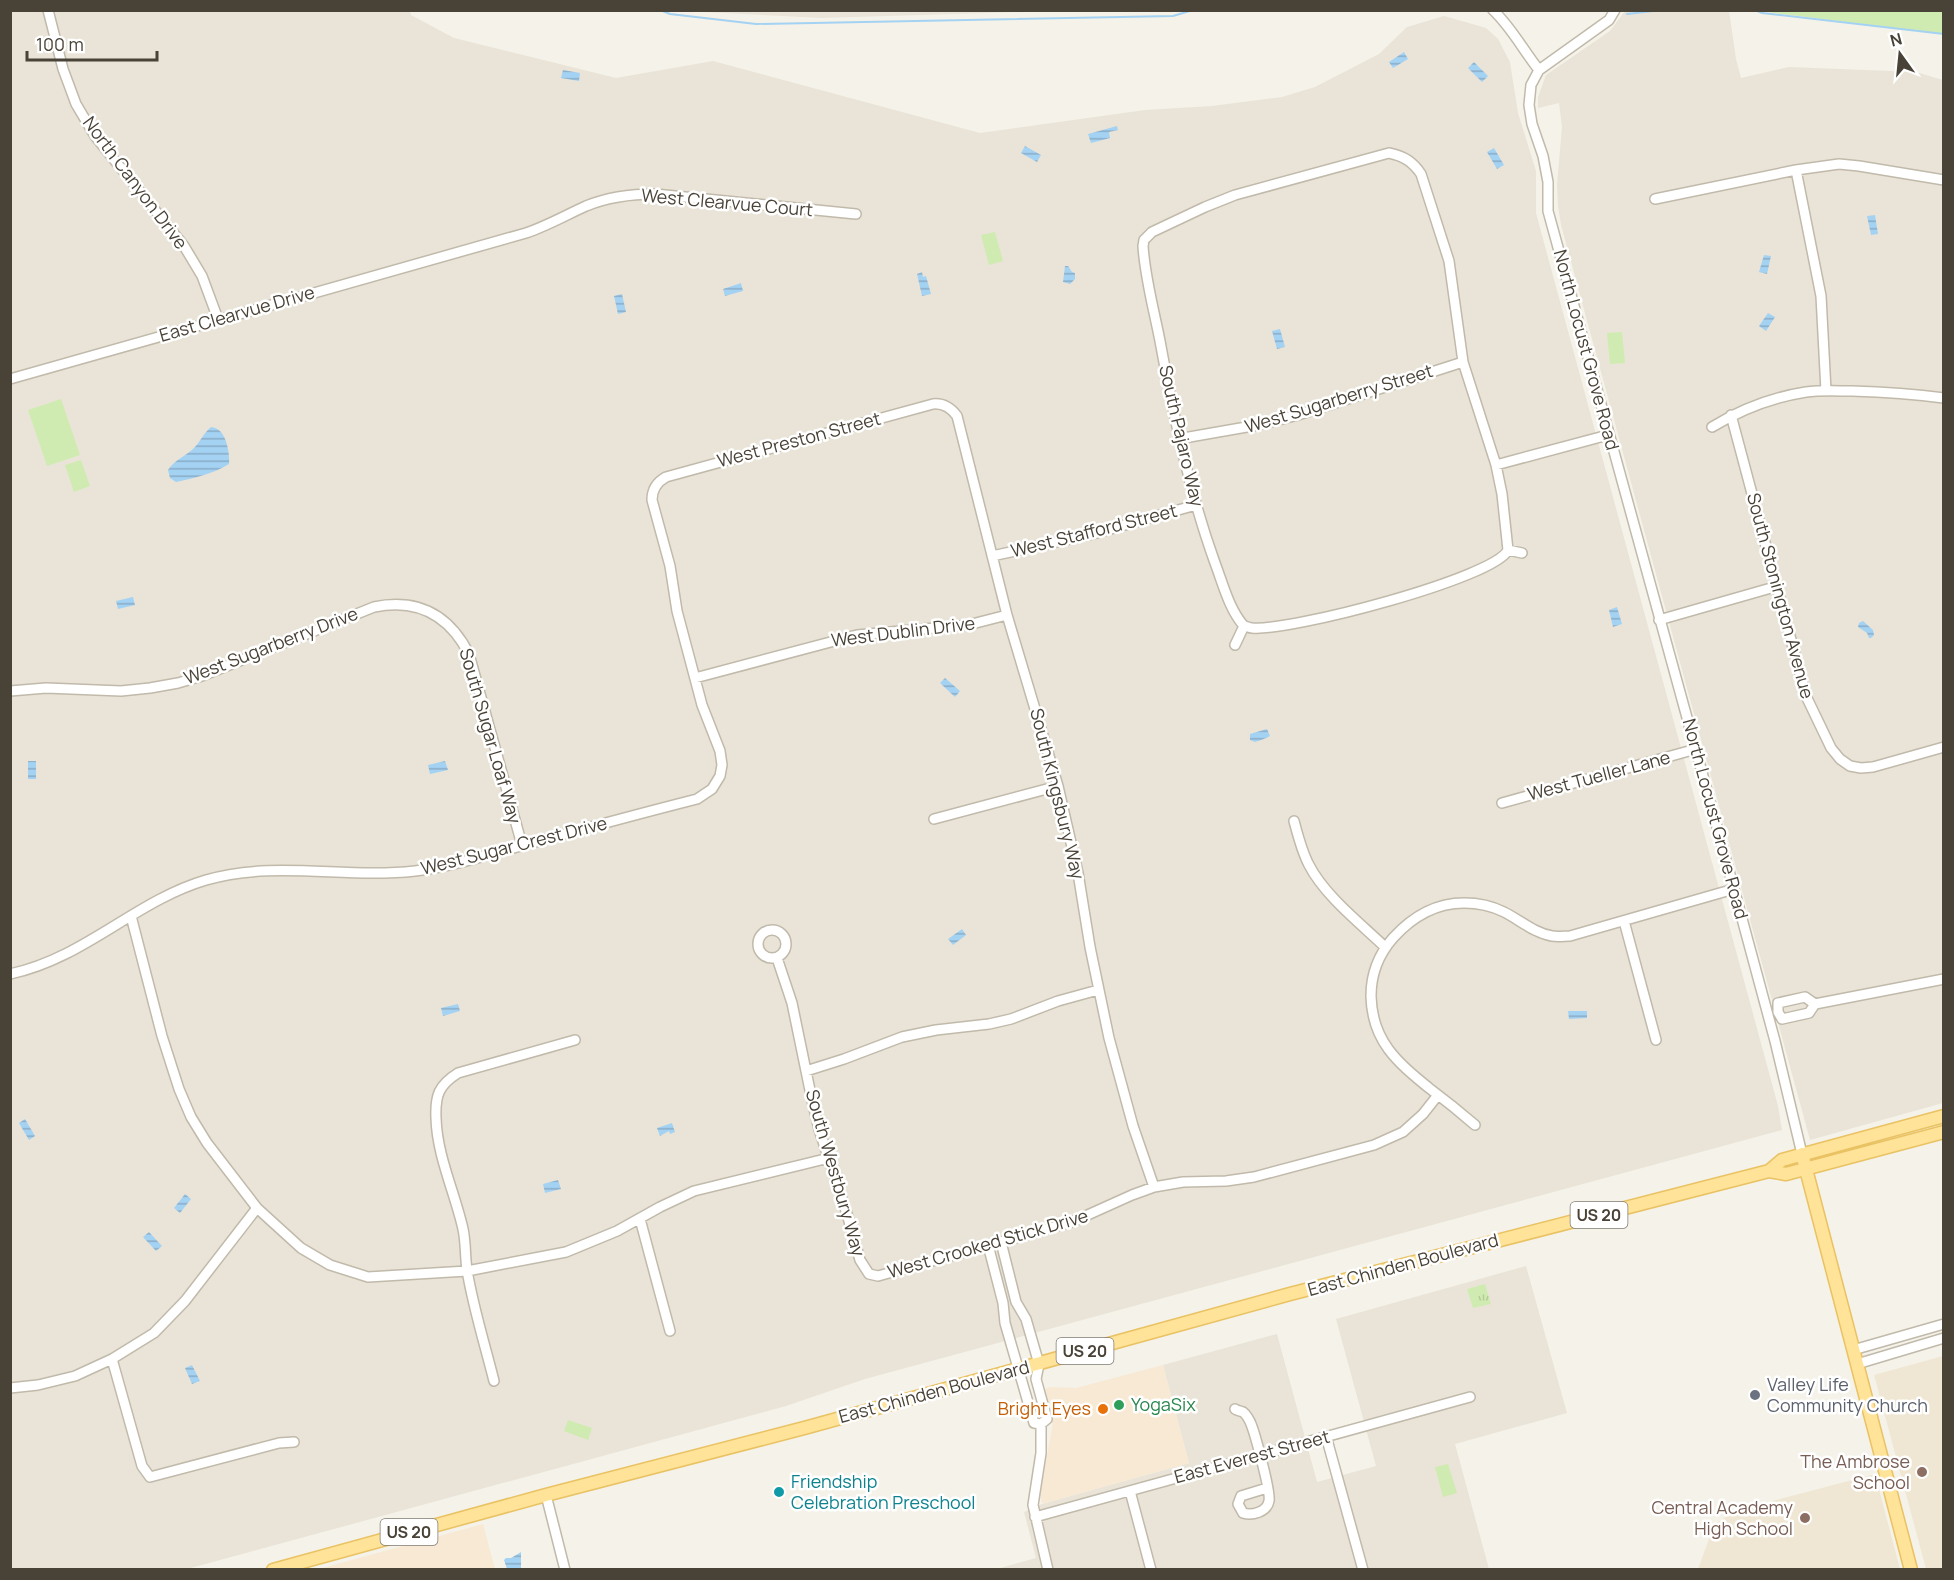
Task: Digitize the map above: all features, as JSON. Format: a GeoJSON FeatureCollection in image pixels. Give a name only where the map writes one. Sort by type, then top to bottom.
{"type":"FeatureCollection","features":[{"type":"Feature","properties":{"kind":"main road","name":"East Chinden Boulevard"},"geometry":{"type":"LineString","coordinates":[[1769,1171],[1782,1160],[1944,1116]]}},
{"type":"Feature","properties":{"kind":"main road","name":"East Chinden Boulevard"},"geometry":{"type":"LineString","coordinates":[[273,1569],[1039,1364],[1324,1285],[1769,1171],[1786,1174],[1944,1132]]}},
{"type":"Feature","properties":{"kind":"main road","name":"North Locust Grove Road"},"geometry":{"type":"LineString","coordinates":[[1802,1154],[1911,1569]]}},
{"type":"Feature","properties":{"kind":"street","name":"North Canyon Drive"},"geometry":{"type":"LineString","coordinates":[[48,10],[63,69],[76,104],[95,136],[184,246],[202,276],[218,319]]}},
{"type":"Feature","properties":{"kind":"street"},"geometry":{"type":"LineString","coordinates":[[1493,10],[1518,39],[1539,70],[1610,20],[1615,10]]}},
{"type":"Feature","properties":{"kind":"street","name":"North Locust Grove Road"},"geometry":{"type":"LineString","coordinates":[[1539,70],[1531,85],[1529,105],[1532,124],[1544,156],[1548,182],[1548,211],[1768,1014],[1802,1154]]}},
{"type":"Feature","properties":{"kind":"street","name":"South Pajaro Way"},"geometry":{"type":"LineString","coordinates":[[1244,626],[1237,618],[1222,581],[1196,505],[1178,439],[1143,251],[1144,240],[1152,232],[1168,224],[1235,195],[1379,155],[1389,153],[1398,155],[1408,159],[1421,174],[1444,242],[1449,261],[1463,362]]}},
{"type":"Feature","properties":{"kind":"street"},"geometry":{"type":"LineString","coordinates":[[1655,199],[1796,170],[1839,164],[1944,180]]}},
{"type":"Feature","properties":{"kind":"street"},"geometry":{"type":"LineString","coordinates":[[1796,170],[1821,296],[1826,391]]}},
{"type":"Feature","properties":{"kind":"street","name":"West Clearvue Court"},"geometry":{"type":"LineString","coordinates":[[463,250],[532,230],[586,206],[625,196],[655,194],[856,214]]}},
{"type":"Feature","properties":{"kind":"street","name":"East Clearvue Drive"},"geometry":{"type":"LineString","coordinates":[[10,379],[463,250]]}},
{"type":"Feature","properties":{"kind":"street"},"geometry":{"type":"LineString","coordinates":[[1235,645],[1244,626],[1253,628],[1283,625],[1352,611],[1393,600],[1500,560],[1508,550],[1502,494],[1496,465],[1463,362]]}},
{"type":"Feature","properties":{"kind":"street","name":"West Sugarberry Street"},"geometry":{"type":"LineString","coordinates":[[1178,439],[1258,425],[1298,415],[1463,362]]}},
{"type":"Feature","properties":{"kind":"street"},"geometry":{"type":"LineString","coordinates":[[1712,427],[1731,415],[1786,396],[1826,391],[1883,392],[1944,398]]}},
{"type":"Feature","properties":{"kind":"street","name":"West Preston Street"},"geometry":{"type":"LineString","coordinates":[[695,678],[677,610],[670,566],[652,500],[652,493],[659,481],[666,477],[933,404],[940,403],[946,407]]}},
{"type":"Feature","properties":{"kind":"street","name":"South Kingsbury Way"},"geometry":{"type":"LineString","coordinates":[[946,407],[953,410],[957,416],[1007,615],[1058,786],[1078,873],[1098,990],[1130,1114],[1154,1187]]}},
{"type":"Feature","properties":{"kind":"street","name":"South Stonington Avenue"},"geometry":{"type":"LineString","coordinates":[[1731,415],[1778,586],[1802,684],[1831,748],[1839,759]]}},
{"type":"Feature","properties":{"kind":"street"},"geometry":{"type":"LineString","coordinates":[[1496,465],[1608,435]]}},
{"type":"Feature","properties":{"kind":"street","name":"West Stafford Street"},"geometry":{"type":"LineString","coordinates":[[992,556],[1093,534],[1196,505]]}},
{"type":"Feature","properties":{"kind":"street"},"geometry":{"type":"LineString","coordinates":[[1508,550],[1522,553]]}},
{"type":"Feature","properties":{"kind":"street"},"geometry":{"type":"LineString","coordinates":[[1659,620],[1778,586]]}},
{"type":"Feature","properties":{"kind":"street","name":"West Sugarberry Drive"},"geometry":{"type":"LineString","coordinates":[[10,691],[46,688],[121,691],[162,686],[202,676],[374,607],[404,604],[424,609]]}},
{"type":"Feature","properties":{"kind":"street","name":"South Sugar Loaf Way"},"geometry":{"type":"LineString","coordinates":[[424,609],[441,618],[453,629],[469,654],[522,845]]}},
{"type":"Feature","properties":{"kind":"street","name":"West Dublin Drive"},"geometry":{"type":"LineString","coordinates":[[695,678],[856,634],[968,625],[1007,615]]}},
{"type":"Feature","properties":{"kind":"street","name":"West Sugar Crest Drive"},"geometry":{"type":"LineString","coordinates":[[10,974],[37,967],[66,955],[181,888],[233,874],[273,870],[411,872],[447,866],[697,799],[712,789],[720,776],[722,765],[720,751],[702,705],[695,678]]}},
{"type":"Feature","properties":{"kind":"street"},"geometry":{"type":"LineString","coordinates":[[1836,771],[1839,759],[1850,766],[1873,767],[1944,747]]}},
{"type":"Feature","properties":{"kind":"street","name":"West Tueller Lane"},"geometry":{"type":"LineString","coordinates":[[1502,803],[1696,749]]}},
{"type":"Feature","properties":{"kind":"street"},"geometry":{"type":"LineString","coordinates":[[934,819],[1058,786]]}},
{"type":"Feature","properties":{"kind":"street"},"geometry":{"type":"LineString","coordinates":[[1294,821],[1309,865],[1317,878],[1385,947]]}},
{"type":"Feature","properties":{"kind":"street"},"geometry":{"type":"LineString","coordinates":[[1475,1125],[1404,1067],[1391,1054],[1377,1029],[1371,1007],[1371,987],[1379,957],[1405,924],[1422,913],[1444,905],[1464,903],[1483,905],[1503,912],[1538,932],[1553,937],[1570,936],[1734,889]]}},
{"type":"Feature","properties":{"kind":"street"},"geometry":{"type":"LineString","coordinates":[[131,916],[162,1035],[179,1089],[191,1117],[207,1143],[257,1208],[301,1248],[330,1265],[368,1277],[467,1270],[566,1252],[617,1231],[694,1191],[829,1158]]}},
{"type":"Feature","properties":{"kind":"street"},"geometry":{"type":"LineString","coordinates":[[1624,921],[1656,1040]]}},
{"type":"Feature","properties":{"kind":"street","name":"South Westbury Way"},"geometry":{"type":"LineString","coordinates":[[777,958],[792,1002],[812,1100],[860,1260],[868,1274]]}},
{"type":"Feature","properties":{"kind":"street"},"geometry":{"type":"LineString","coordinates":[[1815,1004],[1805,997],[1778,1003],[1778,1012],[1782,1019],[1809,1013],[1815,1004],[1944,979]]}},
{"type":"Feature","properties":{"kind":"street"},"geometry":{"type":"LineString","coordinates":[[806,1071],[914,1034],[1011,1019],[1058,1001],[1098,990]]}},
{"type":"Feature","properties":{"kind":"street"},"geometry":{"type":"LineString","coordinates":[[1768,1014],[1778,1012]]}},
{"type":"Feature","properties":{"kind":"street"},"geometry":{"type":"LineString","coordinates":[[494,1381],[467,1270],[463,1230],[440,1144],[436,1118],[441,1086],[458,1073],[575,1040]]}},
{"type":"Feature","properties":{"kind":"street","name":"West Crooked Stick Drive"},"geometry":{"type":"LineString","coordinates":[[868,1274],[878,1276],[1072,1222],[1154,1187],[1183,1182],[1226,1181],[1254,1177],[1374,1145],[1389,1139],[1415,1122],[1438,1095]]}},
{"type":"Feature","properties":{"kind":"street"},"geometry":{"type":"LineString","coordinates":[[10,1388],[38,1385],[75,1376],[112,1359],[154,1334],[185,1301],[257,1208]]}},
{"type":"Feature","properties":{"kind":"street"},"geometry":{"type":"LineString","coordinates":[[640,1219],[670,1331]]}},
{"type":"Feature","properties":{"kind":"street"},"geometry":{"type":"LineString","coordinates":[[988,1245],[1003,1303],[1005,1323],[1034,1423],[1041,1424],[1047,1419],[1036,1379],[1039,1364],[1026,1319],[1016,1302],[1001,1242]]}},
{"type":"Feature","properties":{"kind":"street"},"geometry":{"type":"LineString","coordinates":[[1853,1350],[1944,1324]]}},
{"type":"Feature","properties":{"kind":"street"},"geometry":{"type":"LineString","coordinates":[[1857,1364],[1944,1338]]}},
{"type":"Feature","properties":{"kind":"street"},"geometry":{"type":"LineString","coordinates":[[112,1359],[142,1466],[150,1477],[279,1443],[294,1442]]}},
{"type":"Feature","properties":{"kind":"street","name":"East Everest Street"},"geometry":{"type":"LineString","coordinates":[[1035,1517],[1470,1397]]}},
{"type":"Feature","properties":{"kind":"street"},"geometry":{"type":"LineString","coordinates":[[1235,1409],[1243,1412],[1251,1423],[1267,1488]]}},
{"type":"Feature","properties":{"kind":"street"},"geometry":{"type":"LineString","coordinates":[[1041,1424],[1041,1453],[1033,1505],[1048,1569]]}},
{"type":"Feature","properties":{"kind":"street"},"geometry":{"type":"LineString","coordinates":[[1326,1436],[1363,1569]]}},
{"type":"Feature","properties":{"kind":"street"},"geometry":{"type":"LineString","coordinates":[[1130,1491],[1150,1569]]}},
{"type":"Feature","properties":{"kind":"street"},"geometry":{"type":"LineString","coordinates":[[546,1495],[565,1569]]}},
{"type":"Feature","properties":{"kind":"shaded area"},"geometry":{"type":"Polygon","coordinates":[[[685,10],[1054,11],[822,18],[685,10]]]}},
{"type":"Feature","properties":{"kind":"shaded area"},"geometry":{"type":"Polygon","coordinates":[[[11,11],[410,11],[411,15],[454,38],[616,78],[713,61],[980,133],[1145,110],[1212,106],[1282,97],[1315,87],[1379,54],[1407,27],[1444,16],[1486,28],[1498,39],[1510,62],[1518,113],[1536,171],[1536,213],[1778,1106],[1782,1130],[865,1379],[786,1406],[187,1569],[11,1570],[11,11]]]}},
{"type":"Feature","properties":{"kind":"shaded area"},"geometry":{"type":"Polygon","coordinates":[[[1625,11],[1729,11],[1741,78],[1789,67],[1916,72],[1943,80],[1943,1103],[1810,1140],[1561,225],[1557,185],[1562,127],[1559,103],[1538,108],[1538,97],[1546,75],[1610,31],[1625,11]]]}},
{"type":"Feature","properties":{"kind":"shaded area"},"geometry":{"type":"Polygon","coordinates":[[[1526,1266],[1567,1413],[1455,1444],[1489,1569],[993,1570],[1036,1558],[1024,1512],[1042,1504],[1189,1463],[1163,1365],[1277,1334],[1317,1482],[1376,1466],[1336,1319],[1526,1266]]]}},
{"type":"Feature","properties":{"kind":"shaded area","name":"The Ambrose School"},"geometry":{"type":"Polygon","coordinates":[[[1943,1356],[1943,1569],[1926,1569],[1874,1375],[1943,1356]]]}},
{"type":"Feature","properties":{"kind":"shaded area"},"geometry":{"type":"Polygon","coordinates":[[[1163,1365],[1189,1463],[1042,1504],[1040,1494],[1053,1423],[1044,1390],[1049,1387],[1076,1388],[1163,1365]]]}},
{"type":"Feature","properties":{"kind":"shaded area","name":"Central Academy High School"},"geometry":{"type":"Polygon","coordinates":[[[1875,1474],[1900,1569],[1698,1569],[1714,1525],[1734,1511],[1875,1474]]]}},
{"type":"Feature","properties":{"kind":"shaded area"},"geometry":{"type":"Polygon","coordinates":[[[483,1524],[495,1569],[319,1569],[483,1524]]]}},
{"type":"Feature","properties":{"kind":"green space"},"geometry":{"type":"Polygon","coordinates":[[[1759,11],[1943,11],[1943,34],[1759,11]]]}},
{"type":"Feature","properties":{"kind":"green space"},"geometry":{"type":"Polygon","coordinates":[[[995,232],[1003,261],[989,265],[981,235],[995,232]]]}},
{"type":"Feature","properties":{"kind":"green space"},"geometry":{"type":"Polygon","coordinates":[[[1622,332],[1625,363],[1610,364],[1607,333],[1622,332]]]}},
{"type":"Feature","properties":{"kind":"green space"},"geometry":{"type":"Polygon","coordinates":[[[61,399],[80,455],[47,466],[28,410],[61,399]]]}},
{"type":"Feature","properties":{"kind":"green space"},"geometry":{"type":"Polygon","coordinates":[[[81,460],[90,486],[74,492],[65,465],[81,460]]]}},
{"type":"Feature","properties":{"kind":"green space"},"geometry":{"type":"Polygon","coordinates":[[[1485,1284],[1491,1304],[1473,1308],[1467,1289],[1485,1284]]]}},
{"type":"Feature","properties":{"kind":"green space"},"geometry":{"type":"Polygon","coordinates":[[[568,1420],[592,1428],[588,1440],[564,1431],[568,1420]]]}},
{"type":"Feature","properties":{"kind":"green space"},"geometry":{"type":"Polygon","coordinates":[[[1448,1464],[1457,1493],[1443,1497],[1435,1467],[1448,1464]]]}},
{"type":"Feature","properties":{"kind":"water"},"geometry":{"type":"Polygon","coordinates":[[[1404,52],[1408,59],[1393,68],[1389,62],[1404,52]]]}},
{"type":"Feature","properties":{"kind":"water"},"geometry":{"type":"Polygon","coordinates":[[[1474,62],[1488,76],[1482,82],[1468,68],[1474,62]]]}},
{"type":"Feature","properties":{"kind":"water"},"geometry":{"type":"Polygon","coordinates":[[[563,70],[580,73],[579,81],[561,78],[563,70]]]}},
{"type":"Feature","properties":{"kind":"water"},"geometry":{"type":"Polygon","coordinates":[[[1117,126],[1118,130],[1109,132],[1110,138],[1091,143],[1088,134],[1117,126]]]}},
{"type":"Feature","properties":{"kind":"water"},"geometry":{"type":"Polygon","coordinates":[[[1025,146],[1041,155],[1037,162],[1021,153],[1025,146]]]}},
{"type":"Feature","properties":{"kind":"water"},"geometry":{"type":"Polygon","coordinates":[[[1494,148],[1504,165],[1497,169],[1487,152],[1494,148]]]}},
{"type":"Feature","properties":{"kind":"water"},"geometry":{"type":"Polygon","coordinates":[[[1875,215],[1878,234],[1871,235],[1867,216],[1875,215]]]}},
{"type":"Feature","properties":{"kind":"water"},"geometry":{"type":"Polygon","coordinates":[[[1764,255],[1771,256],[1767,274],[1759,272],[1764,255]]]}},
{"type":"Feature","properties":{"kind":"water"},"geometry":{"type":"Polygon","coordinates":[[[1065,266],[1075,273],[1075,279],[1070,284],[1063,282],[1065,266]]]}},
{"type":"Feature","properties":{"kind":"water"},"geometry":{"type":"Polygon","coordinates":[[[922,272],[923,277],[926,276],[931,294],[922,296],[917,274],[922,272]]]}},
{"type":"Feature","properties":{"kind":"water"},"geometry":{"type":"Polygon","coordinates":[[[741,283],[743,291],[725,296],[723,289],[741,283]]]}},
{"type":"Feature","properties":{"kind":"water"},"geometry":{"type":"Polygon","coordinates":[[[622,294],[626,312],[618,314],[614,296],[622,294]]]}},
{"type":"Feature","properties":{"kind":"water"},"geometry":{"type":"Polygon","coordinates":[[[1768,313],[1775,317],[1766,331],[1759,326],[1768,313]]]}},
{"type":"Feature","properties":{"kind":"water"},"geometry":{"type":"Polygon","coordinates":[[[1280,329],[1285,347],[1277,349],[1272,331],[1280,329]]]}},
{"type":"Feature","properties":{"kind":"water"},"geometry":{"type":"Polygon","coordinates":[[[211,427],[216,428],[224,436],[228,447],[229,464],[190,479],[176,482],[170,478],[168,470],[171,466],[192,450],[211,427]]]}},
{"type":"Feature","properties":{"kind":"water"},"geometry":{"type":"Polygon","coordinates":[[[133,597],[135,605],[118,609],[116,601],[133,597]]]}},
{"type":"Feature","properties":{"kind":"water"},"geometry":{"type":"Polygon","coordinates":[[[1617,607],[1622,624],[1613,627],[1609,610],[1617,607]]]}},
{"type":"Feature","properties":{"kind":"water"},"geometry":{"type":"Polygon","coordinates":[[[1863,621],[1873,630],[1874,635],[1871,638],[1858,627],[1863,621]]]}},
{"type":"Feature","properties":{"kind":"water"},"geometry":{"type":"Polygon","coordinates":[[[945,678],[960,691],[955,697],[940,683],[945,678]]]}},
{"type":"Feature","properties":{"kind":"water"},"geometry":{"type":"Polygon","coordinates":[[[1267,729],[1270,736],[1255,742],[1250,740],[1250,734],[1267,729]]]}},
{"type":"Feature","properties":{"kind":"water"},"geometry":{"type":"Polygon","coordinates":[[[28,761],[36,761],[36,779],[28,779],[28,761]]]}},
{"type":"Feature","properties":{"kind":"water"},"geometry":{"type":"Polygon","coordinates":[[[445,761],[448,770],[430,774],[428,765],[445,761]]]}},
{"type":"Feature","properties":{"kind":"water"},"geometry":{"type":"Polygon","coordinates":[[[962,929],[966,935],[953,945],[948,939],[962,929]]]}},
{"type":"Feature","properties":{"kind":"water"},"geometry":{"type":"Polygon","coordinates":[[[458,1004],[460,1011],[443,1016],[441,1008],[458,1004]]]}},
{"type":"Feature","properties":{"kind":"water"},"geometry":{"type":"Polygon","coordinates":[[[1568,1011],[1587,1011],[1587,1018],[1569,1019],[1568,1011]]]}},
{"type":"Feature","properties":{"kind":"water"},"geometry":{"type":"Polygon","coordinates":[[[25,1119],[35,1136],[29,1140],[19,1123],[25,1119]]]}},
{"type":"Feature","properties":{"kind":"water"},"geometry":{"type":"Polygon","coordinates":[[[672,1123],[675,1132],[670,1134],[669,1131],[660,1136],[657,1128],[672,1123]]]}},
{"type":"Feature","properties":{"kind":"water"},"geometry":{"type":"Polygon","coordinates":[[[558,1180],[561,1189],[545,1193],[543,1184],[558,1180]]]}},
{"type":"Feature","properties":{"kind":"water"},"geometry":{"type":"Polygon","coordinates":[[[185,1194],[191,1199],[180,1213],[174,1208],[185,1194]]]}},
{"type":"Feature","properties":{"kind":"water"},"geometry":{"type":"Polygon","coordinates":[[[149,1232],[162,1246],[156,1251],[143,1237],[149,1232]]]}},
{"type":"Feature","properties":{"kind":"water"},"geometry":{"type":"Polygon","coordinates":[[[192,1365],[200,1381],[192,1384],[185,1368],[192,1365]]]}},
{"type":"Feature","properties":{"kind":"water"},"geometry":{"type":"Polygon","coordinates":[[[521,1552],[521,1569],[507,1569],[504,1560],[521,1552]]]}},
{"type":"Feature","properties":{"kind":"waterway"},"geometry":{"type":"LineString","coordinates":[[660,10],[670,14],[756,24],[1173,16],[1193,10]]}},
{"type":"Feature","properties":{"kind":"waterway"},"geometry":{"type":"LineString","coordinates":[[1627,14],[1662,10]]}},
{"type":"Feature","properties":{"kind":"waterway"},"geometry":{"type":"LineString","coordinates":[[1755,10],[1762,13],[1944,34]]}},
{"type":"Feature","properties":{"kind":"place","name":"Valley Life Community Church"},"geometry":{"type":"Point","coordinates":[1755,1395]}},
{"type":"Feature","properties":{"kind":"place","name":"YogaSix"},"geometry":{"type":"Point","coordinates":[1119,1405]}},
{"type":"Feature","properties":{"kind":"place","name":"Bright Eyes"},"geometry":{"type":"Point","coordinates":[1103,1409]}},
{"type":"Feature","properties":{"kind":"place","name":"The Ambrose School"},"geometry":{"type":"Point","coordinates":[1922,1472]}},
{"type":"Feature","properties":{"kind":"place","name":"Friendship Celebration Preschool"},"geometry":{"type":"Point","coordinates":[779,1492]}},
{"type":"Feature","properties":{"kind":"place","name":"Central Academy High School"},"geometry":{"type":"Point","coordinates":[1805,1518]}}]}
